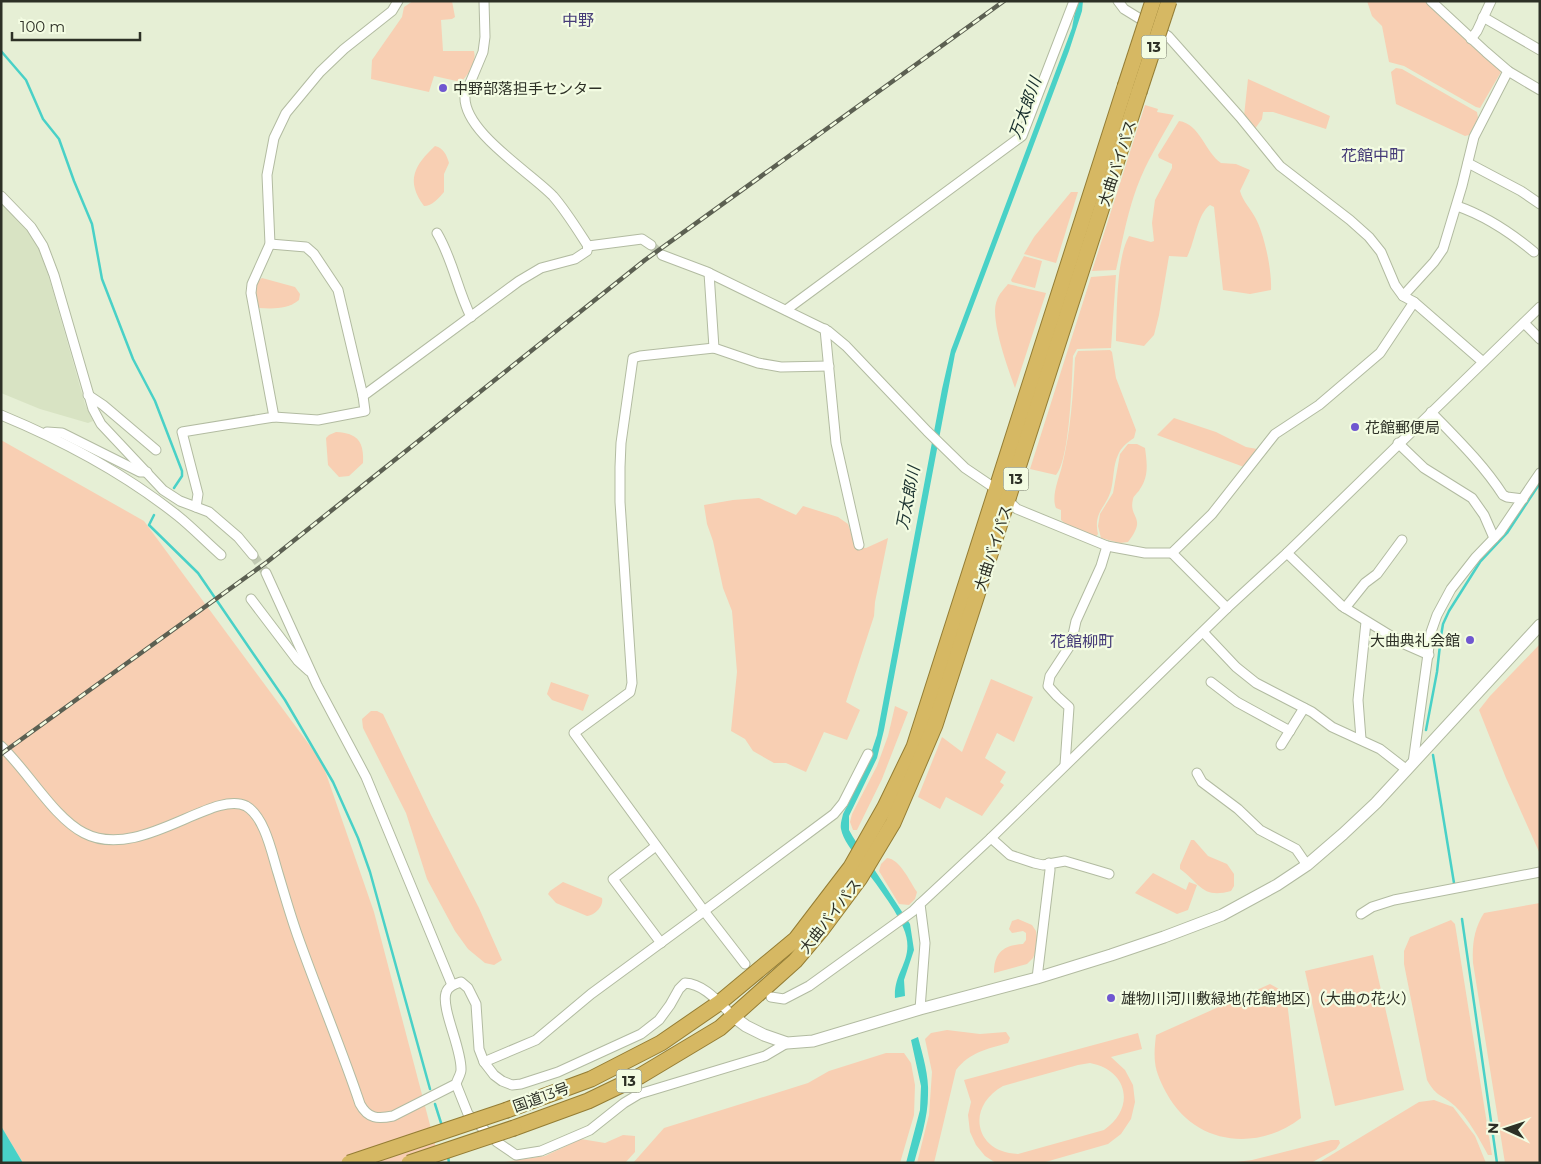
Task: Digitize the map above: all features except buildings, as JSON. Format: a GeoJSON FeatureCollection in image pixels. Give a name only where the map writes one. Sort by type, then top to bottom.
{"type":"FeatureCollection","features":[{"type":"Feature","properties":{"kind":"highway","name":"大曲バイパス"},"geometry":{"type":"LineString","coordinates":[[734,1017],[795,961],[822,929],[868,852],[893,823],[935,725],[1008,501],[1132,90],[1153,1]]}},
{"type":"Feature","properties":{"kind":"highway","name":"大曲バイパス"},"geometry":{"type":"LineString","coordinates":[[868,852],[885,807],[914,747],[996,489],[1132,90],[1169,1]]}},
{"type":"Feature","properties":{"kind":"highway","name":"大曲バイパス"},"geometry":{"type":"LineString","coordinates":[[720,1003],[796,939],[858,868]]}},
{"type":"Feature","properties":{"kind":"highway","name":"国道13号"},"geometry":{"type":"LineString","coordinates":[[349,1163],[507,1110],[591,1079],[661,1044],[720,1003]]}},
{"type":"Feature","properties":{"kind":"highway","name":"国道13号"},"geometry":{"type":"LineString","coordinates":[[409,1163],[588,1101],[640,1076],[720,1028],[734,1017]]}},
{"type":"Feature","properties":{"kind":"street"},"geometry":{"type":"LineString","coordinates":[[274,417],[251,293],[252,284],[270,244],[267,175],[274,138],[286,113],[320,72],[344,49],[392,11],[398,1]]}},
{"type":"Feature","properties":{"kind":"street"},"geometry":{"type":"LineString","coordinates":[[484,1],[485,37],[482,52],[464,100],[469,113],[496,148],[552,195],[588,246]]}},
{"type":"Feature","properties":{"kind":"street"},"geometry":{"type":"LineString","coordinates":[[786,310],[1022,136],[1074,1]]}},
{"type":"Feature","properties":{"kind":"street"},"geometry":{"type":"LineString","coordinates":[[1118,1],[1124,9],[1168,36],[1240,117],[1280,166],[1369,237],[1381,252],[1395,286],[1403,296],[1414,302],[1483,362]]}},
{"type":"Feature","properties":{"kind":"street"},"geometry":{"type":"LineString","coordinates":[[1431,1],[1470,39],[1508,71],[1540,90]]}},
{"type":"Feature","properties":{"kind":"street"},"geometry":{"type":"LineString","coordinates":[[1470,39],[1477,30],[1491,1]]}},
{"type":"Feature","properties":{"kind":"street"},"geometry":{"type":"LineString","coordinates":[[1483,17],[1540,50]]}},
{"type":"Feature","properties":{"kind":"street"},"geometry":{"type":"LineString","coordinates":[[1403,296],[1434,262],[1443,249],[1457,206],[1474,137],[1508,71]]}},
{"type":"Feature","properties":{"kind":"street"},"geometry":{"type":"LineString","coordinates":[[1468,163],[1521,191],[1540,204]]}},
{"type":"Feature","properties":{"kind":"street"},"geometry":{"type":"LineString","coordinates":[[1,196],[31,227],[43,246],[54,275],[88,395],[101,424],[163,490],[180,501],[209,512],[224,523],[253,555]]}},
{"type":"Feature","properties":{"kind":"street"},"geometry":{"type":"LineString","coordinates":[[1457,206],[1489,219],[1534,252]]}},
{"type":"Feature","properties":{"kind":"street"},"geometry":{"type":"LineString","coordinates":[[437,233],[452,262],[464,302],[471,317]]}},
{"type":"Feature","properties":{"kind":"street"},"geometry":{"type":"LineString","coordinates":[[588,246],[642,239],[651,245]]}},
{"type":"Feature","properties":{"kind":"street"},"geometry":{"type":"LineString","coordinates":[[196,507],[198,494],[182,432],[274,417],[318,420],[365,411],[338,290],[314,254],[306,247],[270,244]]}},
{"type":"Feature","properties":{"kind":"street"},"geometry":{"type":"LineString","coordinates":[[363,396],[541,268],[575,259],[587,251],[588,246]]}},
{"type":"Feature","properties":{"kind":"street"},"geometry":{"type":"LineString","coordinates":[[662,255],[709,273],[825,329],[846,346],[965,468],[996,489],[1017,509],[1107,546],[1145,553],[1172,553],[1212,514],[1275,434],[1320,405],[1380,353],[1414,302]]}},
{"type":"Feature","properties":{"kind":"street"},"geometry":{"type":"LineString","coordinates":[[709,273],[714,348]]}},
{"type":"Feature","properties":{"kind":"street"},"geometry":{"type":"LineString","coordinates":[[771,997],[784,999],[809,986],[913,911],[991,838],[1540,307]]}},
{"type":"Feature","properties":{"kind":"street"},"geometry":{"type":"LineString","coordinates":[[1524,323],[1540,339]]}},
{"type":"Feature","properties":{"kind":"street"},"geometry":{"type":"LineString","coordinates":[[825,329],[836,443],[859,545]]}},
{"type":"Feature","properties":{"kind":"street"},"geometry":{"type":"LineString","coordinates":[[745,964],[574,733],[630,692],[632,683],[620,502],[620,442],[634,358],[714,348],[758,363],[781,367],[829,366]]}},
{"type":"Feature","properties":{"kind":"street"},"geometry":{"type":"LineString","coordinates":[[88,395],[103,405],[156,450]]}},
{"type":"Feature","properties":{"kind":"street"},"geometry":{"type":"LineString","coordinates":[[1431,412],[1464,444],[1503,495],[1523,498]]}},
{"type":"Feature","properties":{"kind":"street"},"geometry":{"type":"LineString","coordinates":[[1,415],[43,432],[136,485],[179,517],[221,555]]}},
{"type":"Feature","properties":{"kind":"street"},"geometry":{"type":"LineString","coordinates":[[43,432],[62,433],[140,472],[147,472]]}},
{"type":"Feature","properties":{"kind":"street"},"geometry":{"type":"LineString","coordinates":[[1398,444],[1424,468],[1472,498],[1484,515],[1494,538]]}},
{"type":"Feature","properties":{"kind":"street"},"geometry":{"type":"LineString","coordinates":[[1410,766],[1429,655],[1431,632],[1444,598],[1476,557],[1494,538],[1540,473]]}},
{"type":"Feature","properties":{"kind":"street"},"geometry":{"type":"LineString","coordinates":[[1345,608],[1361,587],[1377,574],[1402,540]]}},
{"type":"Feature","properties":{"kind":"street"},"geometry":{"type":"LineString","coordinates":[[1065,765],[1069,706],[1048,686],[1050,676],[1071,644],[1076,621],[1101,566],[1107,546]]}},
{"type":"Feature","properties":{"kind":"street"},"geometry":{"type":"LineString","coordinates":[[1172,553],[1227,608]]}},
{"type":"Feature","properties":{"kind":"street"},"geometry":{"type":"LineString","coordinates":[[1286,553],[1345,608],[1404,644],[1429,655]]}},
{"type":"Feature","properties":{"kind":"street"},"geometry":{"type":"LineString","coordinates":[[266,573],[313,676],[366,777],[452,985]]}},
{"type":"Feature","properties":{"kind":"street"},"geometry":{"type":"LineString","coordinates":[[251,599],[298,661],[313,676]]}},
{"type":"Feature","properties":{"kind":"street"},"geometry":{"type":"LineString","coordinates":[[1361,739],[1358,700],[1366,622]]}},
{"type":"Feature","properties":{"kind":"street"},"geometry":{"type":"LineString","coordinates":[[1,746],[15,759],[46,798],[70,823],[85,834],[107,840],[127,840],[145,835],[229,804],[244,805],[255,813],[265,834],[296,932],[364,1113],[376,1117],[393,1116],[456,1084],[461,1071],[459,1052],[445,1001],[446,991],[452,985],[461,982],[468,988],[476,1004],[479,1048],[484,1062],[494,1075],[512,1085],[558,1072],[641,1034],[659,1020],[685,983],[692,983],[700,987],[746,1026],[764,1035],[787,1043],[813,1041],[920,1009],[1036,978],[1164,937],[1222,915],[1277,885],[1307,865],[1376,803],[1540,625]]}},
{"type":"Feature","properties":{"kind":"street"},"geometry":{"type":"LineString","coordinates":[[1203,632],[1236,668],[1256,683],[1304,708],[1332,727],[1361,739],[1410,766]]}},
{"type":"Feature","properties":{"kind":"street"},"geometry":{"type":"LineString","coordinates":[[1211,682],[1237,702],[1290,731]]}},
{"type":"Feature","properties":{"kind":"street"},"geometry":{"type":"LineString","coordinates":[[1281,745],[1304,708]]}},
{"type":"Feature","properties":{"kind":"street"},"geometry":{"type":"LineString","coordinates":[[484,1062],[536,1040],[591,994],[834,814],[843,803],[868,754]]}},
{"type":"Feature","properties":{"kind":"street"},"geometry":{"type":"LineString","coordinates":[[1197,773],[1202,782],[1238,809],[1260,830],[1296,849],[1307,865]]}},
{"type":"Feature","properties":{"kind":"street"},"geometry":{"type":"LineString","coordinates":[[991,838],[1010,854],[1034,863],[1049,864],[1065,861],[1109,874]]}},
{"type":"Feature","properties":{"kind":"street"},"geometry":{"type":"LineString","coordinates":[[656,846],[613,879],[661,943]]}},
{"type":"Feature","properties":{"kind":"street"},"geometry":{"type":"LineString","coordinates":[[1036,978],[1050,870],[1049,864]]}},
{"type":"Feature","properties":{"kind":"street"},"geometry":{"type":"LineString","coordinates":[[1360,914],[1372,907],[1394,900],[1540,872]]}},
{"type":"Feature","properties":{"kind":"street"},"geometry":{"type":"LineString","coordinates":[[920,904],[925,943],[920,1009]]}},
{"type":"Feature","properties":{"kind":"street"},"geometry":{"type":"LineString","coordinates":[[456,1084],[468,1114],[497,1142],[516,1155],[541,1151],[590,1130],[624,1103],[639,1094],[764,1056],[787,1043]]}},
{"type":"Feature","properties":{"kind":"street"},"geometry":{"type":"LineString","coordinates":[[614,1088],[624,1103]]}},
{"type":"Feature","properties":{"kind":"shaded area"},"geometry":{"type":"Polygon","coordinates":[[[413,1],[452,1],[455,17],[441,20],[443,51],[474,51],[475,55],[472,68],[461,82],[434,76],[429,92],[371,79],[372,60],[402,17],[404,7],[413,1]]]}},
{"type":"Feature","properties":{"kind":"shaded area"},"geometry":{"type":"Polygon","coordinates":[[[1367,1],[1427,1],[1501,69],[1480,108],[1404,66],[1389,62],[1382,26],[1372,16],[1367,1]]]}},
{"type":"Feature","properties":{"kind":"shaded area"},"geometry":{"type":"Polygon","coordinates":[[[1396,68],[1402,69],[1477,112],[1478,118],[1469,135],[1465,136],[1396,104],[1391,72],[1396,68]]]}},
{"type":"Feature","properties":{"kind":"shaded area"},"geometry":{"type":"Polygon","coordinates":[[[1248,79],[1330,116],[1326,129],[1273,112],[1263,112],[1262,119],[1254,130],[1244,116],[1248,79]]]}},
{"type":"Feature","properties":{"kind":"shaded area"},"geometry":{"type":"Polygon","coordinates":[[[1145,105],[1158,109],[1157,112],[1174,115],[1149,160],[1133,197],[1116,270],[1092,271],[1145,105]]]}},
{"type":"Feature","properties":{"kind":"shaded area"},"geometry":{"type":"Polygon","coordinates":[[[1179,121],[1192,127],[1215,158],[1221,163],[1236,164],[1250,170],[1240,191],[1253,213],[1263,236],[1269,264],[1271,290],[1250,294],[1223,290],[1214,207],[1210,205],[1199,221],[1187,257],[1169,256],[1154,335],[1144,346],[1116,341],[1119,272],[1125,246],[1129,236],[1151,242],[1154,241],[1152,223],[1155,200],[1172,168],[1172,164],[1159,158],[1158,155],[1179,121]]]}},
{"type":"Feature","properties":{"kind":"shaded area"},"geometry":{"type":"Polygon","coordinates":[[[435,146],[443,150],[449,163],[444,174],[444,192],[433,203],[424,206],[415,188],[415,173],[422,160],[435,146]]]}},
{"type":"Feature","properties":{"kind":"shaded area"},"geometry":{"type":"Polygon","coordinates":[[[1071,192],[1078,192],[1056,263],[1024,254],[1034,237],[1071,192]]]}},
{"type":"Feature","properties":{"kind":"shaded area"},"geometry":{"type":"Polygon","coordinates":[[[1,200],[26,227],[39,248],[85,404],[93,421],[88,423],[40,409],[1,393],[1,200]]]}},
{"type":"Feature","properties":{"kind":"shaded area"},"geometry":{"type":"Polygon","coordinates":[[[1024,256],[1042,261],[1035,288],[1012,282],[1011,280],[1024,256]]]}},
{"type":"Feature","properties":{"kind":"shaded area"},"geometry":{"type":"Polygon","coordinates":[[[1116,275],[1111,348],[1077,349],[1073,356],[1067,437],[1061,467],[1056,475],[1030,469],[1091,277],[1116,275]]]}},
{"type":"Feature","properties":{"kind":"shaded area"},"geometry":{"type":"Polygon","coordinates":[[[262,278],[295,287],[300,294],[299,300],[280,308],[259,308],[256,305],[255,283],[262,278]]]}},
{"type":"Feature","properties":{"kind":"shaded area"},"geometry":{"type":"Polygon","coordinates":[[[1008,284],[1046,293],[1015,388],[1000,343],[995,319],[997,300],[1008,284]]]}},
{"type":"Feature","properties":{"kind":"shaded area"},"geometry":{"type":"Polygon","coordinates":[[[1110,350],[1112,352],[1116,378],[1136,430],[1134,438],[1123,447],[1116,459],[1111,490],[1097,520],[1098,534],[1095,538],[1067,525],[1061,520],[1061,510],[1056,508],[1054,498],[1070,426],[1075,358],[1078,351],[1110,350]]]}},
{"type":"Feature","properties":{"kind":"shaded area"},"geometry":{"type":"Polygon","coordinates":[[[1174,418],[1216,432],[1246,447],[1257,449],[1258,452],[1244,467],[1157,435],[1174,418]]]}},
{"type":"Feature","properties":{"kind":"shaded area"},"geometry":{"type":"Polygon","coordinates":[[[336,432],[350,434],[361,444],[363,463],[349,476],[339,477],[328,465],[326,438],[336,432]]]}},
{"type":"Feature","properties":{"kind":"shaded area"},"geometry":{"type":"Polygon","coordinates":[[[1,440],[144,521],[322,762],[374,912],[440,1163],[23,1163],[1,1126],[1,440]]]}},
{"type":"Feature","properties":{"kind":"shaded area"},"geometry":{"type":"Polygon","coordinates":[[[1128,444],[1137,444],[1145,448],[1147,469],[1143,484],[1133,499],[1132,506],[1137,527],[1128,542],[1120,543],[1101,538],[1098,526],[1100,514],[1113,493],[1120,454],[1128,444]]]}},
{"type":"Feature","properties":{"kind":"shaded area"},"geometry":{"type":"Polygon","coordinates":[[[759,498],[796,515],[803,506],[838,517],[848,524],[856,547],[866,548],[888,538],[874,616],[846,702],[860,710],[847,740],[824,732],[806,772],[786,763],[774,763],[753,751],[745,739],[731,731],[737,672],[732,611],[723,588],[704,505],[759,498]]]}},
{"type":"Feature","properties":{"kind":"shaded area"},"geometry":{"type":"Polygon","coordinates":[[[1540,644],[1540,854],[1506,778],[1479,710],[1540,644]]]}},
{"type":"Feature","properties":{"kind":"shaded area"},"geometry":{"type":"Polygon","coordinates":[[[991,679],[1033,697],[1014,742],[997,733],[985,758],[1006,772],[1000,782],[1004,785],[982,816],[946,797],[940,809],[918,797],[942,737],[962,752],[991,679]]]}},
{"type":"Feature","properties":{"kind":"shaded area"},"geometry":{"type":"Polygon","coordinates":[[[551,682],[589,695],[583,711],[552,700],[547,694],[551,682]]]}},
{"type":"Feature","properties":{"kind":"shaded area"},"geometry":{"type":"Polygon","coordinates":[[[895,706],[908,712],[882,779],[857,830],[853,830],[850,822],[852,814],[877,766],[888,736],[895,706]]]}},
{"type":"Feature","properties":{"kind":"shaded area"},"geometry":{"type":"Polygon","coordinates":[[[371,711],[383,714],[431,815],[479,908],[502,960],[494,965],[485,963],[468,949],[455,931],[427,879],[406,813],[363,728],[362,719],[371,711]]]}},
{"type":"Feature","properties":{"kind":"shaded area"},"geometry":{"type":"Polygon","coordinates":[[[1191,840],[1194,840],[1208,856],[1227,864],[1234,874],[1234,886],[1231,891],[1221,893],[1208,892],[1180,869],[1191,840]]]}},
{"type":"Feature","properties":{"kind":"shaded area"},"geometry":{"type":"Polygon","coordinates":[[[887,858],[896,862],[917,892],[915,899],[909,905],[899,904],[879,871],[881,864],[887,858]]]}},
{"type":"Feature","properties":{"kind":"shaded area"},"geometry":{"type":"Polygon","coordinates":[[[1153,873],[1186,890],[1189,882],[1197,885],[1188,910],[1177,914],[1135,893],[1153,873]]]}},
{"type":"Feature","properties":{"kind":"shaded area"},"geometry":{"type":"Polygon","coordinates":[[[563,882],[602,898],[598,910],[587,916],[556,903],[548,894],[563,882]]]}},
{"type":"Feature","properties":{"kind":"shaded area"},"geometry":{"type":"Polygon","coordinates":[[[1540,903],[1540,1163],[1505,1163],[1473,963],[1473,943],[1478,925],[1484,913],[1540,903]]]}},
{"type":"Feature","properties":{"kind":"shaded area"},"geometry":{"type":"Polygon","coordinates":[[[1018,919],[1032,925],[1036,931],[1038,945],[1033,958],[1027,964],[994,973],[994,966],[1001,951],[1010,946],[1023,944],[1026,940],[1026,933],[1023,931],[1012,933],[1009,929],[1012,921],[1018,919]]]}},
{"type":"Feature","properties":{"kind":"shaded area"},"geometry":{"type":"Polygon","coordinates":[[[1451,920],[1455,924],[1492,1155],[1488,1155],[1460,1111],[1437,1093],[1427,1080],[1404,964],[1404,951],[1410,937],[1451,920]]]}},
{"type":"Feature","properties":{"kind":"shaded area"},"geometry":{"type":"Polygon","coordinates":[[[1373,955],[1404,1090],[1335,1106],[1305,971],[1373,955]]]}},
{"type":"Feature","properties":{"kind":"shaded area"},"geometry":{"type":"Polygon","coordinates":[[[1270,984],[1286,993],[1301,1118],[1284,1129],[1265,1136],[1247,1139],[1228,1138],[1210,1133],[1194,1124],[1179,1111],[1167,1094],[1156,1066],[1156,1035],[1270,984]]]}},
{"type":"Feature","properties":{"kind":"shaded area"},"geometry":{"type":"Polygon","coordinates":[[[947,1030],[980,1034],[1006,1032],[1010,1038],[1008,1043],[973,1055],[956,1070],[934,1163],[917,1163],[929,1115],[932,1072],[925,1039],[931,1033],[947,1030]]]}},
{"type":"Feature","properties":{"kind":"shaded area"},"geometry":{"type":"Polygon","coordinates":[[[1138,1033],[1142,1049],[1111,1057],[1125,1070],[1133,1085],[1135,1102],[1131,1119],[1121,1134],[1108,1144],[1042,1163],[996,1163],[985,1156],[976,1145],[970,1132],[968,1115],[971,1102],[964,1080],[1138,1033]],[[1090,1063],[1078,1065],[1003,1086],[991,1095],[983,1105],[980,1116],[980,1128],[984,1138],[992,1146],[1003,1152],[1018,1154],[1104,1130],[1121,1111],[1124,1101],[1120,1081],[1113,1073],[1103,1067],[1090,1063]]]}},
{"type":"Feature","properties":{"kind":"shaded area"},"geometry":{"type":"Polygon","coordinates":[[[886,1053],[904,1053],[911,1063],[915,1085],[914,1115],[900,1163],[633,1163],[664,1128],[808,1083],[829,1071],[886,1053]]]}},
{"type":"Feature","properties":{"kind":"shaded area"},"geometry":{"type":"Polygon","coordinates":[[[1434,1100],[1453,1107],[1475,1136],[1486,1163],[1318,1163],[1419,1102],[1434,1100]]]}},
{"type":"Feature","properties":{"kind":"shaded area"},"geometry":{"type":"Polygon","coordinates":[[[623,1135],[635,1136],[635,1152],[625,1163],[498,1163],[545,1156],[581,1139],[605,1143],[623,1135]]]}},
{"type":"Feature","properties":{"kind":"shaded area"},"geometry":{"type":"Polygon","coordinates":[[[1331,1140],[1339,1140],[1340,1143],[1336,1149],[1311,1163],[1229,1163],[1252,1160],[1331,1140]]]}},
{"type":"Feature","properties":{"kind":"water"},"geometry":{"type":"Polygon","coordinates":[[[1077,1],[1083,1],[1082,11],[1069,51],[955,354],[884,730],[877,758],[849,816],[849,830],[910,924],[914,950],[904,980],[905,996],[895,998],[897,980],[906,956],[907,938],[894,910],[846,841],[842,833],[841,822],[843,814],[866,768],[877,735],[951,350],[1072,28],[1077,1]]]}},
{"type":"Feature","properties":{"kind":"water"},"geometry":{"type":"Polygon","coordinates":[[[918,1037],[927,1073],[928,1104],[914,1163],[906,1163],[920,1110],[921,1086],[911,1040],[918,1037]]]}},
{"type":"Feature","properties":{"kind":"water"},"geometry":{"type":"Polygon","coordinates":[[[1,1126],[23,1163],[1,1163],[1,1126]]]}},
{"type":"Feature","properties":{"kind":"waterway"},"geometry":{"type":"LineString","coordinates":[[1,51],[26,80],[43,119],[59,139],[92,224],[102,279],[133,359],[155,401],[182,471],[182,476],[174,488]]}},
{"type":"Feature","properties":{"kind":"waterway"},"geometry":{"type":"LineString","coordinates":[[1426,730],[1437,672],[1443,624],[1449,611],[1480,562],[1507,533],[1540,483]]}},
{"type":"Feature","properties":{"kind":"waterway"},"geometry":{"type":"LineString","coordinates":[[154,515],[149,525],[198,573],[285,700],[333,782],[358,838],[370,872],[430,1089]]}},
{"type":"Feature","properties":{"kind":"waterway"},"geometry":{"type":"LineString","coordinates":[[1433,755],[1454,883]]}},
{"type":"Feature","properties":{"kind":"waterway"},"geometry":{"type":"LineString","coordinates":[[1462,919],[1497,1163]]}},
{"type":"Feature","properties":{"kind":"waterway"},"geometry":{"type":"LineString","coordinates":[[435,1104],[442,1126]]}},
{"type":"Feature","properties":{"kind":"waterway"},"geometry":{"type":"LineString","coordinates":[[448,1156],[449,1163]]}},
{"type":"Feature","properties":{"kind":"tunnel"},"geometry":{"type":"LineString","coordinates":[[651,245],[662,255]]}},
{"type":"Feature","properties":{"kind":"tunnel"},"geometry":{"type":"LineString","coordinates":[[253,555],[266,573]]}},
{"type":"Feature","properties":{"kind":"railway"},"geometry":{"type":"LineString","coordinates":[[1,754],[267,562],[645,260],[1004,1]]}},
{"type":"Feature","properties":{"kind":"place","name":"中野部落担手センター"},"geometry":{"type":"Point","coordinates":[443,88]}},
{"type":"Feature","properties":{"kind":"place","name":"花館郵便局"},"geometry":{"type":"Point","coordinates":[1355,427]}},
{"type":"Feature","properties":{"kind":"place","name":"大曲典礼会館"},"geometry":{"type":"Point","coordinates":[1470,640]}},
{"type":"Feature","properties":{"kind":"place","name":"雄物川河川敷緑地(花館地区)（大曲の花火）"},"geometry":{"type":"Point","coordinates":[1111,998]}},
{"type":"Feature","properties":{"kind":"district","name":"中野"},"geometry":{"type":"Point","coordinates":[578,20]}},
{"type":"Feature","properties":{"kind":"district","name":"花館中町"},"geometry":{"type":"Point","coordinates":[1373,155]}},
{"type":"Feature","properties":{"kind":"district","name":"花館柳町"},"geometry":{"type":"Point","coordinates":[1082,641]}},
{"type":"Feature","properties":{"kind":"water label","name":"万太郎川"},"geometry":{"type":"Point","coordinates":[1025,108]}},
{"type":"Feature","properties":{"kind":"water label","name":"万太郎川"},"geometry":{"type":"Point","coordinates":[908,498]}}]}
